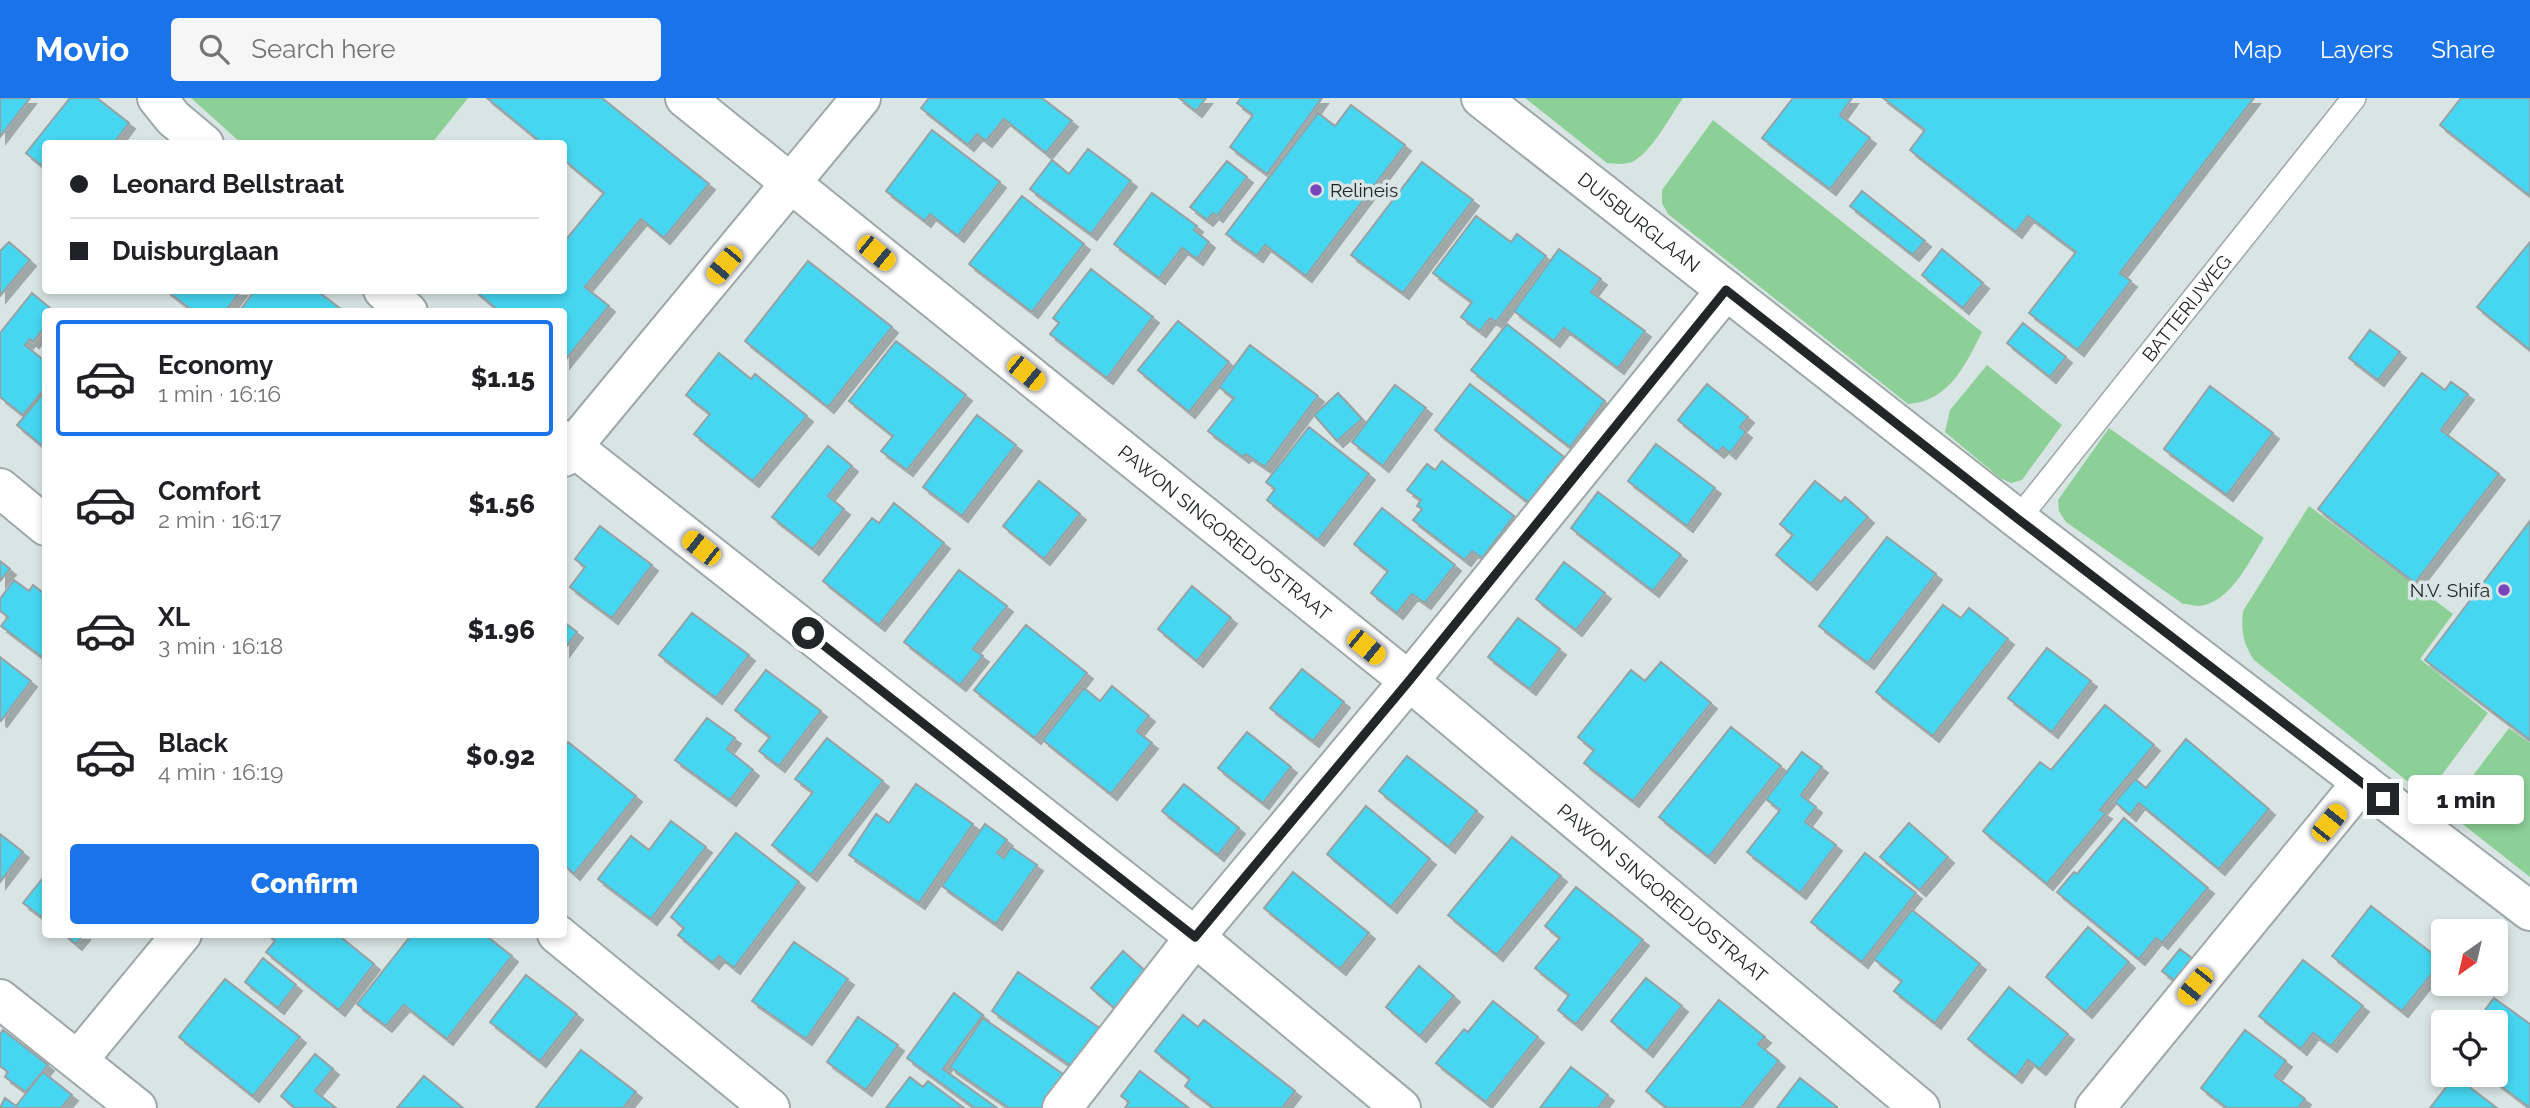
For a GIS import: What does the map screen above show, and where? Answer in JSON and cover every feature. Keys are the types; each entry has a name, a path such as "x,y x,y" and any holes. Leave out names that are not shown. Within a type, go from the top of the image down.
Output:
{"street":[{"path":"157,98 173,118 199,140"},
{"name":"PAWON SINGOREDJOSTRAAT","path":"685,98 1409,681 1920,1108"},
{"path":"567,447 861,98"},
{"name":"DUISBURGLAAN","path":"1480,98 2018,519 2530,911"},
{"path":"1062,1108 1195,937 1409,681 1726,290"},
{"path":"388,294 403,308"},
{"path":"567,449 1195,937 1401,1108"},
{"path":"0,488 42,523"},
{"path":"2095,1108 2362,782"},
{"path":"78,1060 179,938"},
{"path":"561,938 771,1108"},
{"path":"0,999 138,1108"}],"lane":[{"name":"BATTERIJWEG","path":"2018,519 2354,98"}],"green space":[{"path":"191,98 468,98 434,140 238,140"},
{"path":"1525,98 1683,98 1648,149 1634,161 1621,164 1607,163"},
{"path":"1713,120 1982,332 1962,368 1945,389 1923,401 1908,404 1668,214 1662,203 1662,190"},
{"path":"1987,365 2062,425 2022,480 2011,483 2000,478 1945,432 1950,410"},
{"path":"2109,428 2264,538 2238,579 2221,597 2200,606 2183,604 2066,522 2059,511 2058,500"},
{"path":"2309,506 2453,614 2420,659 2488,713 2426,796 2254,660 2247,648 2243,631 2243,611"},
{"path":"2509,728 2530,743 2530,877 2446,811"}],"building":[{"path":"0,98 30,98 0,137"},
{"path":"70,98 97,98 129,123 116,140 42,140 42,166 26,153"},
{"path":"487,98 602,98 709,184 664,238 641,219 585,287 609,306 567,358 567,308 495,308 479,294 567,294 567,238 604,193 567,162 567,140 538,140"},
{"path":"929,98 1042,98 1072,121 1046,153 1004,119 986,141 977,134 968,145 921,108"},
{"path":"1179,98 1206,98 1196,111"},
{"path":"1241,98 1322,98 1267,174 1230,147 1253,115 1237,103"},
{"path":"1793,98 1852,98 1840,115 1870,138 1830,189 1762,138"},
{"path":"1883,98 2254,98 2120,273 2131,281 2078,350 2029,313 2076,252 2028,216 2016,232 1910,150 1925,130"},
{"path":"2461,98 2530,98 2530,196 2440,125"},
{"name":"Relineis","path":"1351,105 1405,145 1306,276 1265,245 1257,256 1226,234 1318,113 1335,126"},
{"path":"932,130 1000,182 958,236 930,214 925,221 886,191"},
{"path":"1088,149 1131,181 1091,234 1030,189 1052,160 1069,174"},
{"path":"1227,161 1247,177 1217,216 1213,213 1207,220 1190,207"},
{"path":"1422,162 1473,200 1403,293 1351,255"},
{"path":"1862,191 1925,241 1913,255 1850,206"},
{"path":"1152,193 1197,226 1194,230 1209,242 1197,259 1182,248 1159,278 1114,244"},
{"path":"1022,196 1084,244 1032,312 969,264"},
{"path":"1476,216 1511,242 1517,234 1546,256 1496,322 1490,318 1480,331 1461,317 1472,302 1433,273"},
{"path":"9,242 30,260 0,296 0,251"},
{"path":"2530,242 2530,350 2477,307"},
{"path":"1559,249 1601,279 1591,292 1645,331 1618,368 1564,328 1554,341 1514,311"},
{"path":"1942,249 1983,283 1963,308 1922,275"},
{"path":"808,261 892,327 828,407 745,341"},
{"path":"1091,269 1153,317 1107,378 1050,334 1059,323 1053,318"},
{"path":"32,293 50,308 42,308 42,331 33,342 30,339 25,345 42,359 42,392 23,415 0,397 0,333"},
{"path":"171,294 238,294 228,308 189,308"},
{"path":"252,294 321,294 340,308 242,308"},
{"path":"1178,321 1229,362 1189,412 1138,370"},
{"path":"2023,323 2066,357 2050,377 2007,343"},
{"path":"1507,324 1605,401 1570,447 1471,370"},
{"path":"2370,330 2400,352 2378,380 2349,358"},
{"path":"896,341 966,395 907,470 881,451 893,436 849,401"},
{"path":"1250,345 1318,396 1265,467 1246,454 1243,457 1208,431 1234,398 1219,387"},
{"path":"719,353 751,379 755,374 807,416 753,481 694,434 710,414 686,395"},
{"path":"2422,373 2445,390 2451,382 2468,394 2441,430 2499,474 2415,583 2318,509"},
{"path":"1470,384 1564,457 1528,502 1435,430"},
{"path":"1707,384 1748,417 1740,427 1746,432 1730,453 1723,447 1718,452 1678,420"},
{"path":"1395,385 1426,408 1383,466 1352,442"},
{"path":"2210,386 2273,433 2227,495 2164,449"},
{"path":"1338,393 1362,419 1337,441 1314,415"},
{"path":"42,395 42,446 17,425"},
{"path":"977,415 1016,445 962,516 923,487"},
{"path":"1309,427 1369,474 1318,540 1267,500 1275,489 1266,482"},
{"path":"1656,444 1715,488 1687,526 1628,481"},
{"path":"828,446 852,466 828,496 844,509 813,549 772,517"},
{"path":"1442,461 1514,516 1482,558 1472,551 1465,560 1413,520 1422,509 1417,506 1421,500 1407,490 1427,464 1435,470"},
{"path":"1039,481 1080,514 1044,559 1003,526"},
{"path":"1815,481 1841,502 1845,497 1868,517 1811,584 1776,555 1793,535 1780,524"},
{"path":"1598,492 1681,555 1653,591 1571,528"},
{"path":"894,503 944,543 879,625 823,581 872,518 879,523"},
{"path":"1382,508 1455,565 1425,603 1412,594 1397,613 1371,593 1388,571 1354,544"},
{"name":"N.V. Shifa","path":"2530,521 2530,740 2425,660"},
{"path":"600,526 652,565 612,618 570,587 585,567 575,559"},
{"path":"1887,537 1936,574 1868,663 1819,626"},
{"path":"0,561 10,569 0,581"},
{"path":"1564,562 1605,593 1576,630 1536,599"},
{"path":"959,570 1007,606 973,649 983,656 960,685 904,642"},
{"path":"14,580 29,591 33,585 42,592 42,657 1,626 8,617 0,611 0,599"},
{"path":"1192,586 1231,618 1197,661 1158,629"},
{"path":"1943,605 1961,618 1969,608 2008,639 1933,736 1876,692"},
{"path":"692,613 749,655 716,698 659,655"},
{"path":"1518,618 1560,649 1530,689 1488,657"},
{"path":"567,624 577,632 567,646"},
{"path":"1026,625 1087,673 1035,738 974,690"},
{"path":"2047,648 2091,681 2052,732 2008,698"},
{"path":"0,657 31,681 1,721 0,720"},
{"path":"1661,662 1711,703 1633,801 1584,763 1594,750 1578,737 1631,670 1645,681"},
{"path":"1302,669 1344,702 1313,741 1270,708"},
{"path":"766,670 821,711 779,766 759,751 770,737 735,710"},
{"path":"1112,686 1149,716 1137,731 1152,743 1111,794 1043,740 1084,688 1100,701"},
{"path":"2105,705 2154,745 2100,810 2106,813 2047,884 1983,831 2040,762 2051,770"},
{"path":"707,718 735,738 727,749 753,770 730,800 675,760"},
{"path":"1731,727 1781,766 1709,857 1659,817"},
{"path":"1247,732 1291,767 1263,803 1218,768"},
{"path":"827,738 883,781 811,875 772,845 813,792 795,779"},
{"path":"2186,739 2269,809 2219,869 2139,803 2130,815 2115,802 2135,779 2146,788"},
{"path":"567,743 636,796 574,874 567,868"},
{"path":"1802,752 1822,767 1801,795 1816,807 1805,822 1836,845 1800,893 1747,852 1780,810 1766,799"},
{"path":"1407,756 1477,811 1449,847 1379,791"},
{"path":"916,784 973,824 919,903 849,855 876,814 889,823"},
{"path":"1184,784 1239,828 1218,855 1162,811"},
{"path":"1366,806 1430,859 1391,907 1327,854"},
{"path":"2124,818 2208,888 2162,943 2156,938 2139,959 2057,892 2074,872 2077,874"},
{"path":"671,821 706,847 651,919 598,879 631,836 649,850"},
{"path":"1909,823 1948,857 1920,890 1880,857"},
{"path":"985,824 1007,840 997,853 1004,858 1011,847 1037,865 996,924 942,886"},
{"path":"736,833 799,882 734,968 719,956 713,963 678,935 684,928 671,917"},
{"path":"0,834 23,852 0,882"},
{"path":"1512,837 1561,876 1497,955 1448,915"},
{"path":"1865,853 1916,893 1862,962 1811,922"},
{"path":"1293,872 1369,933 1340,969 1264,908"},
{"path":"42,879 42,917 23,903"},
{"path":"1576,887 1643,940 1576,1024 1558,1010 1569,995 1535,968 1560,938 1545,926"},
{"path":"2371,906 2431,952 2431,975 2402,1011 2332,956"},
{"path":"1912,910 1980,964 1935,1023 1894,991 1902,981 1874,959"},
{"path":"2088,927 2129,962 2086,1012 2046,977"},
{"path":"69,938 81,938 76,944"},
{"path":"272,938 342,938 374,964 339,1010 266,952 275,941"},
{"path":"409,938 489,938 512,956 447,1039 404,1005 386,1026 357,1004"},
{"path":"794,942 848,979 806,1039 752,1001"},
{"path":"2180,949 2197,962 2179,984 2162,971"},
{"path":"1123,951 1150,975 1118,1011 1091,988"},
{"path":"263,958 296,985 278,1008 245,982"},
{"path":"2303,960 2363,1006 2331,1046 2313,1033 2301,1049 2259,1016"},
{"path":"1419,966 1454,996 1420,1036 1386,1007"},
{"path":"1018,972 1104,1031 1077,1070 992,1011"},
{"path":"526,975 577,1014 540,1061 490,1022"},
{"path":"1646,978 1682,1006 1647,1051 1611,1021"},
{"path":"225,979 300,1037 253,1096 179,1037"},
{"path":"2009,987 2068,1034 2040,1069 2028,1060 2016,1077 1968,1039"},
{"path":"954,993 983,1015 943,1069 997,1108 975,1108 907,1058"},
{"path":"2494,998 2530,1024 2530,1108 2502,1087 2508,1087 2508,1010 2485,1010"},
{"path":"1719,1000 1765,1037 1758,1044 1779,1061 1741,1108 1667,1108 1646,1091"},
{"path":"1493,1001 1538,1037 1486,1102 1436,1063 1464,1029 1468,1032"},
{"path":"1183,1015 1198,1027 1204,1020 1295,1091 1282,1108 1214,1108 1185,1086 1190,1079 1155,1051"},
{"path":"858,1017 898,1045 866,1090 827,1062"},
{"path":"983,1018 1070,1079 1050,1108 1009,1108 950,1067"},
{"path":"3,1030 48,1065 26,1092 5,1077 8,1072 0,1066 0,1034"},
{"path":"2245,1030 2286,1061 2275,1076 2305,1099 2298,1108 2227,1108 2201,1088"},
{"path":"581,1050 636,1092 623,1108 536,1108"},
{"path":"315,1054 333,1069 315,1091 336,1108 295,1108 281,1096"},
{"path":"1571,1067 1608,1095 1598,1108 1540,1108"},
{"path":"1140,1071 1189,1108 1125,1108 1129,1102 1121,1096"},
{"path":"43,1072 72,1095 61,1108 0,1108 5,1098 16,1106"},
{"path":"424,1076 463,1108 397,1108"},
{"path":"910,1077 923,1087 928,1081 964,1108 886,1108"},
{"path":"1800,1078 1837,1107 1837,1108 1777,1108"},
{"path":"2446,1087 2469,1087 2497,1108 2430,1108"}],"place":[{"name":"Relineis","path":"1316,190"},
{"name":"N.V. Shifa","path":"2504,590"}],"route":[{"path":"808,633 1195,937 1409,681 1726,290 2018,519 2383,799"}]}
